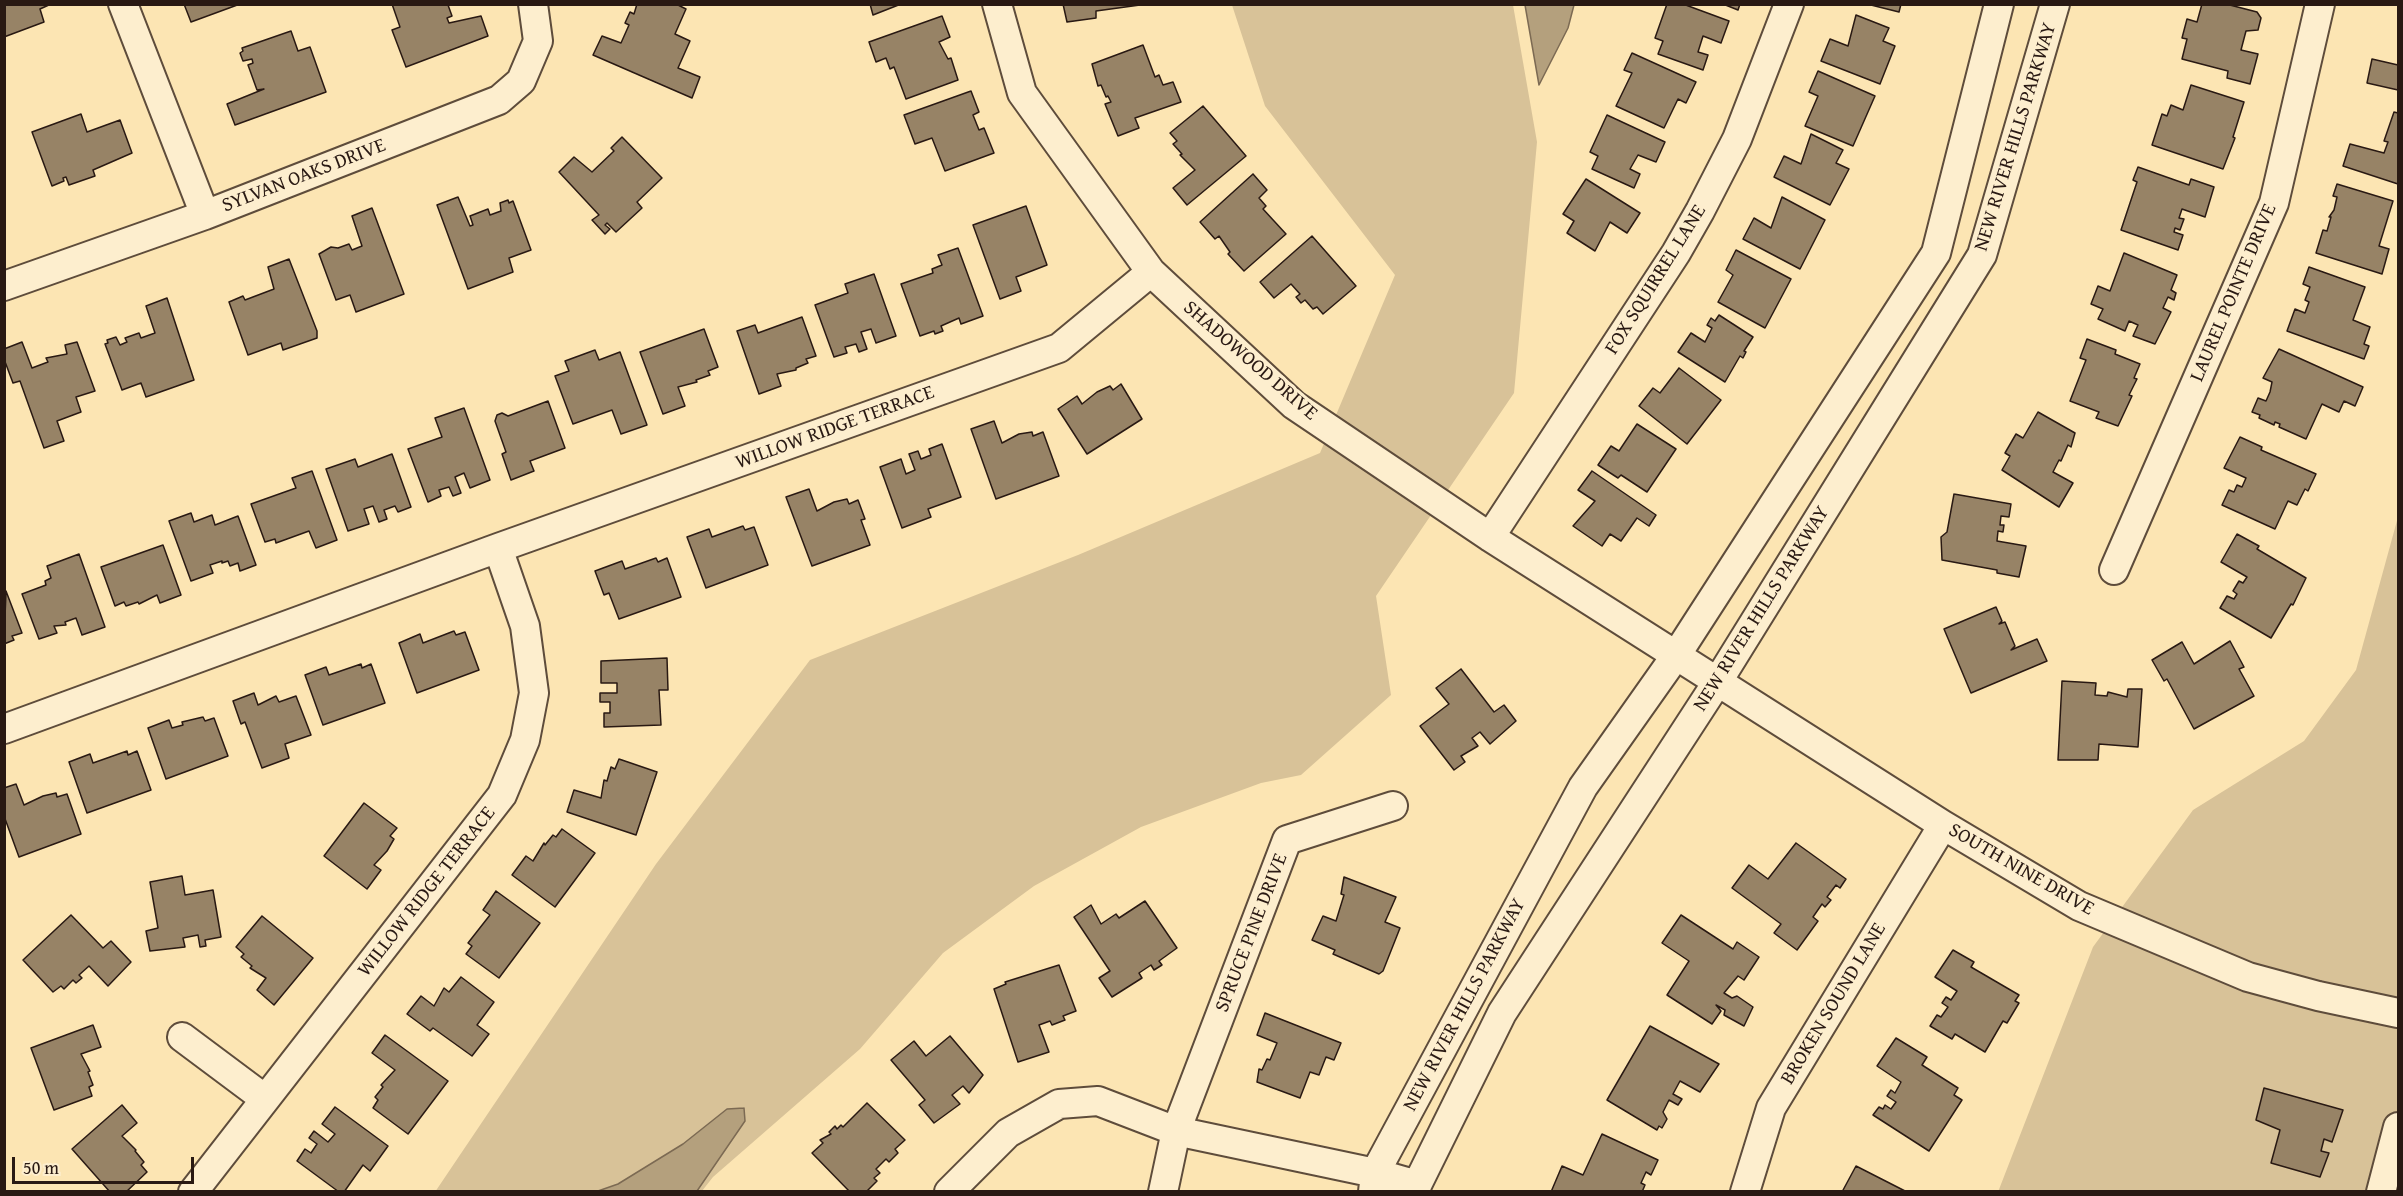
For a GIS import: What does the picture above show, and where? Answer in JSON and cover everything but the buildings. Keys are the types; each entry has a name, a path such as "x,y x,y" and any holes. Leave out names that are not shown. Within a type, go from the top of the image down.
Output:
{"street":[{"path":"123,4 205,215"},
{"name":"SYLVAN OAKS DRIVE","path":"4,286 205,215 499,100 521,81 538,41 532,4"},
{"name":"SHADOWOOD DRIVE","path":"998,4 998,13 1022,93 1151,272 1294,405 1490,537 1677,654"},
{"name":"FOX SQUIRREL LANE","path":"1490,537 1676,253 1700,211 1737,139 1789,4"},
{"name":"NEW RIVER HILLS PARKWAY","path":"1374,1182 1583,787 1677,654 1936,254 1999,4"},
{"name":"NEW RIVER HILLS PARKWAY","path":"1417,1188 1502,1013 1718,681 1982,255 2055,4"},
{"name":"LAUREL POINTE DRIVE","path":"2114,570 2274,203 2320,4"},
{"name":"WILLOW RIDGE TERRACE","path":"4,729 498,548 1059,348 1151,272"},
{"name":"WILLOW RIDGE TERRACE","path":"193,1191 502,795 525,740 534,693 525,626 498,548"},
{"name":"SOUTH NINE DRIVE","path":"1677,654 1942,825 2079,906 2248,977 2318,996 2398,1013"},
{"name":"SPRUCE PINE DRIVE","path":"1163,1191 1176,1131 1287,840 1393,806"},
{"name":"BROKEN SOUND LANE","path":"1745,1191 1771,1108 1942,825"},
{"path":"182,1037 265,1099"},
{"path":"949,1191 1008,1133 1059,1104 1098,1101 1176,1131 1374,1182 1417,1188"},
{"path":"2381,1191 2398,1127"}],"shaded area":[{"path":"1232,5 1513,5 1537,142 1514,393 1376,596 1391,695 1301,775 1261,783 1141,827 1034,886 943,953 860,1049 713,1177 702,1191 435,1192 656,864 810,660 1078,555 1320,453 1395,275 1265,106"},
{"path":"1525,5 1574,5 1568,28 1539,85"},
{"path":"2398,517 2398,1191 1998,1192 2093,947 2193,810 2304,741 2356,670"},
{"path":"744,1108 745,1121 697,1191 598,1191 618,1184 683,1144 727,1109"}]}
